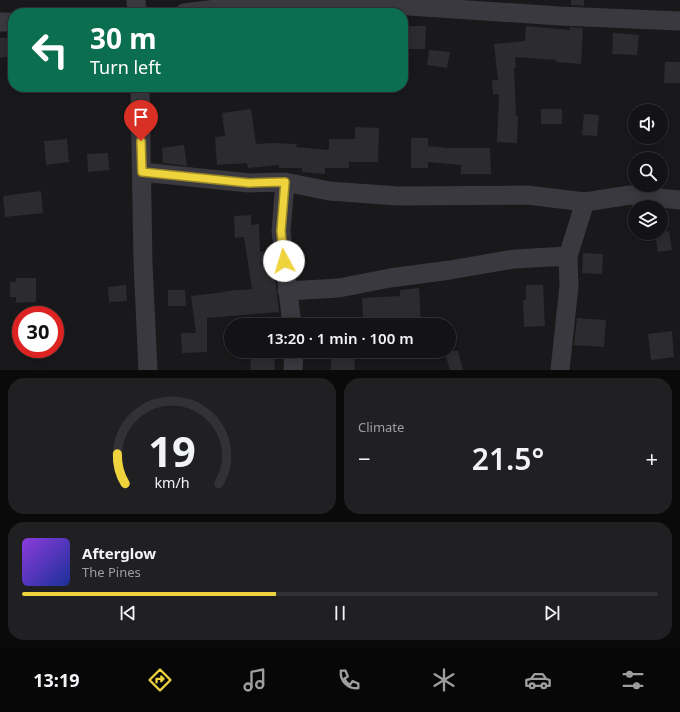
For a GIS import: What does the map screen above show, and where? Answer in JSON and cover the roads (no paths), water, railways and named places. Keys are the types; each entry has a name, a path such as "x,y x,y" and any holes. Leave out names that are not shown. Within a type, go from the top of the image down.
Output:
{"street":[{"path":"224,8 364,3 560,16 680,21"},
{"path":"140,92 143,263 148,370"},
{"path":"142,172 249,183 285,182 329,191 398,196 527,195 585,202 630,195 680,200"},
{"path":"285,182 281,231 291,318"},
{"path":"560,370 569,286 568,256 585,202"},
{"path":"287,291 339,288 390,278 514,259 568,256"},
{"path":"293,370 294,358"}]}
